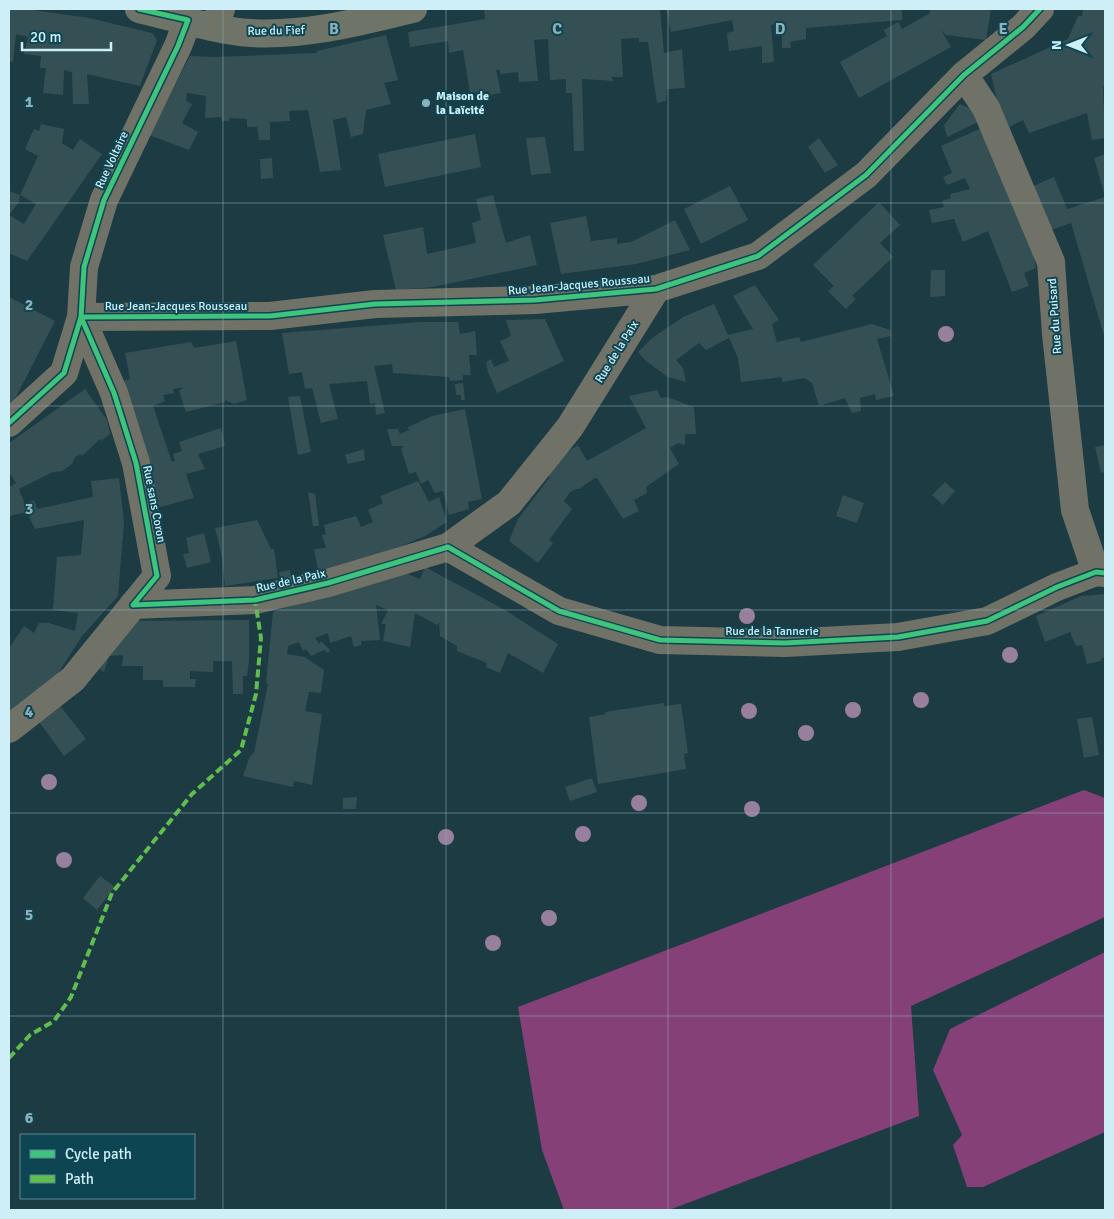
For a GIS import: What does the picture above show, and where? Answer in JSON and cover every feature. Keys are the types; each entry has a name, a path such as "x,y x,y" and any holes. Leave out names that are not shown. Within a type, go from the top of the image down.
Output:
{"street":[{"name":"Rue du Fief","path":"139,9 188,20 218,17 250,33 300,32 342,26 413,9"},
{"name":"Rue Jean-Jacques Rousseau","path":"81,317 270,316 375,304 535,300 656,289 758,256 866,175 964,75 1023,27 1040,9"},
{"name":"Rue Voltaire","path":"81,317 84,268 104,200 178,46 188,20"},
{"name":"Rue du Puisard","path":"964,75 986,108 1051,262 1056,334 1075,510 1101,573"},
{"name":"Rue de la Paix","path":"133,605 255,600 328,583 448,547 509,503 570,427 656,289"},
{"path":"9,423 64,373 81,317"},
{"name":"Rue sans Coron","path":"9,729 73,678 157,576 136,463 114,393 81,317"},
{"name":"Rue de la Tannerie","path":"448,547 559,611 660,640 785,643 898,637 987,621 1057,586 1101,573"}],"shaded area":[{"path":"1084,790 1105,798 1105,917 911,1006 919,1116 669,1210 564,1210 542,1150 518,1007"},
{"path":"1105,952 1105,1132 983,1187 967,1187 953,1145 962,1135 933,1070 950,1029"}],"building":[{"path":"9,9 26,9 89,18 152,33 157,40 140,86 87,74 89,104 73,104 72,72 64,70 63,95 43,93 46,68 40,68 41,56 24,54 28,37 16,34 13,62 9,61"},
{"path":"484,9 660,9 664,53 682,49 685,88 667,89 666,101 657,103 648,42 639,42 639,38 621,39 623,77 611,77 614,81 582,79 584,151 574,151 572,93 566,93 566,79 550,80 548,39 534,40 538,81 519,82 518,72 500,74 500,70 496,70 501,93 490,95 489,91 470,93 463,50 449,53 448,41 410,47 408,32 485,19"},
{"path":"666,9 902,9 902,20 806,28 806,39 790,42 791,48 782,48 782,24 771,25 774,62 762,63 762,46 729,51 727,33 734,31 732,20 671,32"},
{"path":"930,9 991,9 986,40 946,35 941,30 951,47 859,98 840,62 887,36 884,30 898,22 902,29 930,13"},
{"path":"1083,9 1105,9 1105,86 1103,87 1105,138 1092,140 1087,113 1029,133 1023,120 1007,128 1000,112 991,74 1068,39 1078,16 1082,16"},
{"path":"386,35 398,80 384,83 391,104 366,110 363,134 351,137 346,117 333,120 341,170 320,172 308,110 289,111 290,121 270,122 270,140 259,140 257,127 247,127 247,119 229,118 229,121 222,121 221,117 205,118 206,96 187,93 186,101 192,104 182,123 198,132 189,150 149,135 190,56 215,57 317,53 317,51"},
{"path":"960,104 975,111 978,122 947,137 944,125"},
{"path":"41,124 64,129 62,143 73,150 80,139 102,154 27,261 9,253 9,215 24,224 36,204 20,195 38,156 25,149 34,129 39,131"},
{"path":"984,127 1032,245 1035,261 1036,268 1024,273 1029,286 1012,292 988,231 963,242 954,219 932,223 929,210 944,207 942,201 951,198 950,194 970,189 965,178 947,185 943,177 952,173 941,146"},
{"path":"475,134 481,167 385,187 378,154"},
{"path":"545,137 551,173 531,175 526,138"},
{"path":"819,138 838,165 825,173 808,147"},
{"path":"1105,154 1105,192 1104,193 1094,158"},
{"path":"272,158 273,178 261,179 260,159"},
{"path":"1054,177 1067,209 1105,197 1105,339 1071,223 1051,230 1033,186"},
{"path":"730,186 748,220 701,244 684,209"},
{"path":"9,191 20,195 19,202 9,215"},
{"path":"493,195 506,243 530,235 537,265 433,287 396,290 383,235 423,227 427,254 476,243 472,223 481,220 476,199"},
{"path":"879,202 900,225 880,243 893,257 852,296 856,299 846,309 828,291 834,286 813,265"},
{"path":"586,216 591,241 617,238 617,244 631,242 675,220 690,250 636,264 561,274 550,223"},
{"path":"931,270 945,270 945,296 930,297"},
{"path":"755,285 779,320 772,324 777,342 799,337 801,342 872,324 890,330 891,336 877,339 894,396 876,400 875,394 860,398 861,411 852,413 845,398 819,406 812,383 805,378 782,382 782,377 741,382 738,358 729,338 706,350 699,343 676,360 683,368 686,382 668,377 646,361 638,352 651,339 683,317 714,304 728,335 753,329 733,296"},
{"path":"9,297 55,321 16,397 9,404"},
{"path":"545,319 564,361 497,393 486,362 491,359 494,367 509,361 500,341 511,336 506,320"},
{"path":"421,322 458,322 460,334 475,331 477,355 469,355 471,375 463,375 463,380 450,381 449,377 393,373 392,364 374,366 385,413 376,415 375,403 370,404 367,381 329,384 338,419 321,423 312,388 305,389 302,372 289,374 282,333"},
{"path":"236,341 247,400 234,404 225,400 225,402 186,412 179,391 183,387 173,389 174,393 163,395 165,401 153,406 172,462 175,461 173,454 182,451 179,442 221,428 225,446 198,454 205,469 186,474 194,498 156,508 116,383 130,379 125,353 191,342 194,348"},
{"path":"463,383 465,400 461,400 461,395 456,395 455,384"},
{"path":"85,389 107,420 110,434 101,441 100,439 82,456 80,454 75,457 72,464 62,471 53,472 19,489 25,504 34,500 37,509 93,497 91,481 119,478 124,522 118,596 82,636 55,678 9,719 9,648 24,626 34,633 39,623 49,623 75,631 78,613 53,610 57,557 81,555 84,520 35,529 27,512 9,516 9,487 16,483 9,472 9,443"},
{"path":"657,390 661,398 667,397 694,407 696,434 685,434 685,445 678,443 670,448 679,464 646,487 647,493 634,500 639,511 623,519 597,478 595,478 579,489 570,492 564,501 572,509 549,540 553,543 538,563 509,541 518,519 550,477 545,474 558,458 578,445 587,461 646,428 629,396"},
{"path":"300,396 311,452 298,455 288,397"},
{"path":"465,409 482,499 468,502 469,509 449,515 443,491 435,493 428,480 421,484 416,472 409,474 401,449 404,446 392,446 387,429 398,429 400,434 409,430 408,427 432,416"},
{"path":"1105,445 1105,472 1101,473 1095,447"},
{"path":"364,449 365,460 348,464 345,455"},
{"path":"418,481 429,502 439,497 447,522 425,536 373,558 319,574 314,549 326,548 322,535 326,534 324,525 356,516 361,527 373,522 368,510 383,503 380,496"},
{"path":"945,482 955,491 943,505 932,495"},
{"path":"308,492 315,494 319,526 313,526"},
{"path":"843,495 864,503 857,523 836,516"},
{"path":"257,520 271,549 274,549 278,578 225,586 222,557 215,528"},
{"path":"204,533 211,562 187,568 183,554 189,553 186,538"},
{"path":"425,567 505,610 558,644 543,673 508,653 500,673 486,667 487,663 457,651 457,646 440,636 439,622 437,625 415,613 410,647 383,641 386,624 381,624 388,610 376,605 380,640 361,641 361,645 354,647 351,636 330,643 328,633 315,638 319,644 321,641 330,650 328,653 324,650 311,656 306,649 303,651 299,642 288,646 287,654 305,657 324,670 321,693 309,692 305,711 322,714 312,785 294,781 293,787 243,776 250,756 254,753 268,684 266,683 273,612 397,570 420,579"},
{"path":"290,570 291,578 280,578 279,572"},
{"path":"1105,594 1105,657 1101,661 1087,664 1082,645 1076,646 1070,632 1045,642 1036,616 1081,596"},
{"path":"249,620 249,661 247,676 243,676 243,694 233,694 232,661 213,661 213,672 190,671 190,679 196,679 195,687 163,687 163,680 143,680 143,666 122,666 123,655 109,656 104,672 92,664 122,621"},
{"path":"58,703 86,739 64,756 37,719"},
{"path":"664,703 664,706 681,704 688,753 684,754 686,769 598,784 589,717 606,714 605,712"},
{"path":"1092,717 1099,755 1084,758 1077,719"},
{"path":"592,778 597,792 570,801 565,787"},
{"path":"357,797 356,809 343,809 343,798"},
{"path":"100,876 115,887 97,910 83,898"}],"marked path":[{"path":"9,1058 30,1035 54,1021 71,997 112,893 192,794 241,750 256,694 261,638 255,600"}],"cycle path":[{"path":"9,423 64,373 81,317 84,267 104,200 178,46 188,20 139,9"},
{"path":"81,317 270,316 375,304 535,300 656,289 758,256 866,175 964,75 1023,27 1040,9"},
{"path":"81,317 114,393 136,463 157,576 133,605"},
{"path":"133,605 255,600 328,583 448,547 559,611 660,640 785,643 898,637 987,621 1057,587 1096,572 1105,573"}],"place":[{"name":"Maison de la Laïcité","path":"426,103"}]}
